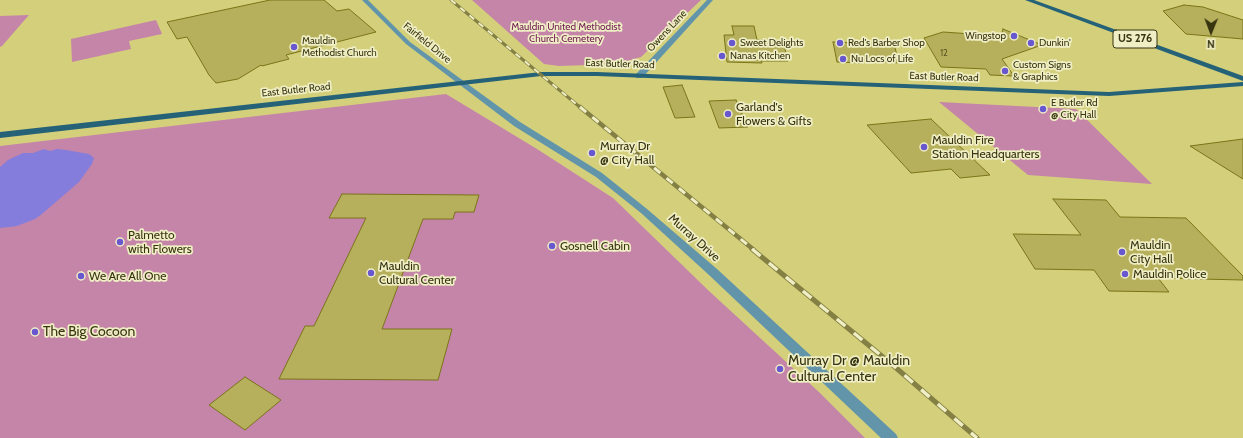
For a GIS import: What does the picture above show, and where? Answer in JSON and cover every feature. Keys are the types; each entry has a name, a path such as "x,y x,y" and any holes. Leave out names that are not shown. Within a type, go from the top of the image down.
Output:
{"main road":[{"name":"US 276","path":"1028,0 1243,79"},
{"name":"East Butler Road","path":"0,136 460,82 541,74 591,74 1108,94 1243,84"}],"street":[{"name":"Fairfield Drive","path":"365,0 408,43 460,82"},
{"name":"Owens Lane","path":"639,76 710,0"},
{"name":"Murray Drive","path":"460,82 517,124 599,175 644,211 713,272 891,438"}],"green space":[{"name":"Mauldin United Methodist Church Cemetery","path":"472,0 701,0 641,57 617,64 559,66 544,64"},
{"path":"29,15 2,46 0,47 0,16"},
{"path":"156,20 162,34 129,41 131,49 72,62 71,39"},
{"path":"446,94 537,149 613,198 709,291 820,393 865,438 0,438 0,146"},
{"path":"939,102 1076,109 1152,184 1028,175"}],"shaded area":[{"path":"44,149 50,151 57,149 66,150 89,154 94,158 92,164 79,182 42,214 35,219 17,226 0,228 0,167 8,160 23,153 33,153"}],"building":[{"path":"270,0 324,0 337,11 349,9 376,32 286,55 289,59 261,65 238,79 216,83 209,75 187,37 177,39 167,22"},
{"path":"1184,5 1203,7 1243,20 1243,39 1186,34 1163,11"},
{"path":"732,26 754,26 757,40 783,41 788,61 761,61 762,63 727,62 724,35 734,35"},
{"path":"1003,29 1042,45 1002,59 1014,76 990,75 986,69 941,67 924,38 943,32 1001,36"},
{"path":"833,42 894,44 899,63 861,60 862,63 837,62"},
{"path":"682,85 695,117 675,118 663,87"},
{"name":"Garland's Flowers & Gifts","path":"736,100 748,127 719,128 709,101"},
{"name":"Mauldin Fire Station Headquarters","path":"931,119 990,175 960,178 951,169 911,173 867,125"},
{"path":"1243,139 1243,179 1190,146"},
{"name":"Mauldin Cultural Center","path":"342,194 479,195 474,212 455,212 453,219 423,219 382,329 452,329 438,380 279,379 305,326 314,326 366,218 329,218"},
{"name":"Mauldin City Hall","path":"1053,199 1106,200 1120,217 1186,218 1243,276 1243,280 1158,278 1169,292 1109,291 1094,270 1035,269 1013,234 1081,235"},
{"path":"245,377 281,400 245,430 209,405"}],"railway":[{"path":"451,0 581,108"},
{"path":"580,107 754,250"},
{"path":"752,249 895,367 977,438"}],"place":[{"name":"Wingstop","path":"1014,36"},
{"name":"Sweet Delights","path":"732,43"},
{"name":"Red's Barber Shop","path":"840,43"},
{"name":"Dunkin'","path":"1031,43"},
{"name":"Mauldin Methodist Church","path":"294,47"},
{"name":"Nanas Kitchen","path":"722,56"},
{"name":"Nu Locs of Life","path":"843,59"},
{"name":"Custom Signs & Graphics","path":"1005,71"},
{"name":"E Butler Rd @ City Hall","path":"1043,109"},
{"name":"Garland's Flowers & Gifts","path":"728,114"},
{"name":"Mauldin Fire Station Headquarters","path":"924,147"},
{"name":"Murray Dr @ City Hall","path":"592,153"},
{"name":"Palmetto with Flowers","path":"120,242"},
{"name":"Gosnell Cabin","path":"552,246"},
{"name":"Mauldin City Hall","path":"1122,252"},
{"name":"Mauldin Cultural Center","path":"371,273"},
{"name":"Mauldin Police","path":"1125,274"},
{"name":"We Are All One","path":"81,276"},
{"name":"The Big Cocoon","path":"35,332"},
{"name":"Murray Dr @ Mauldin Cultural Center","path":"780,369"}]}
